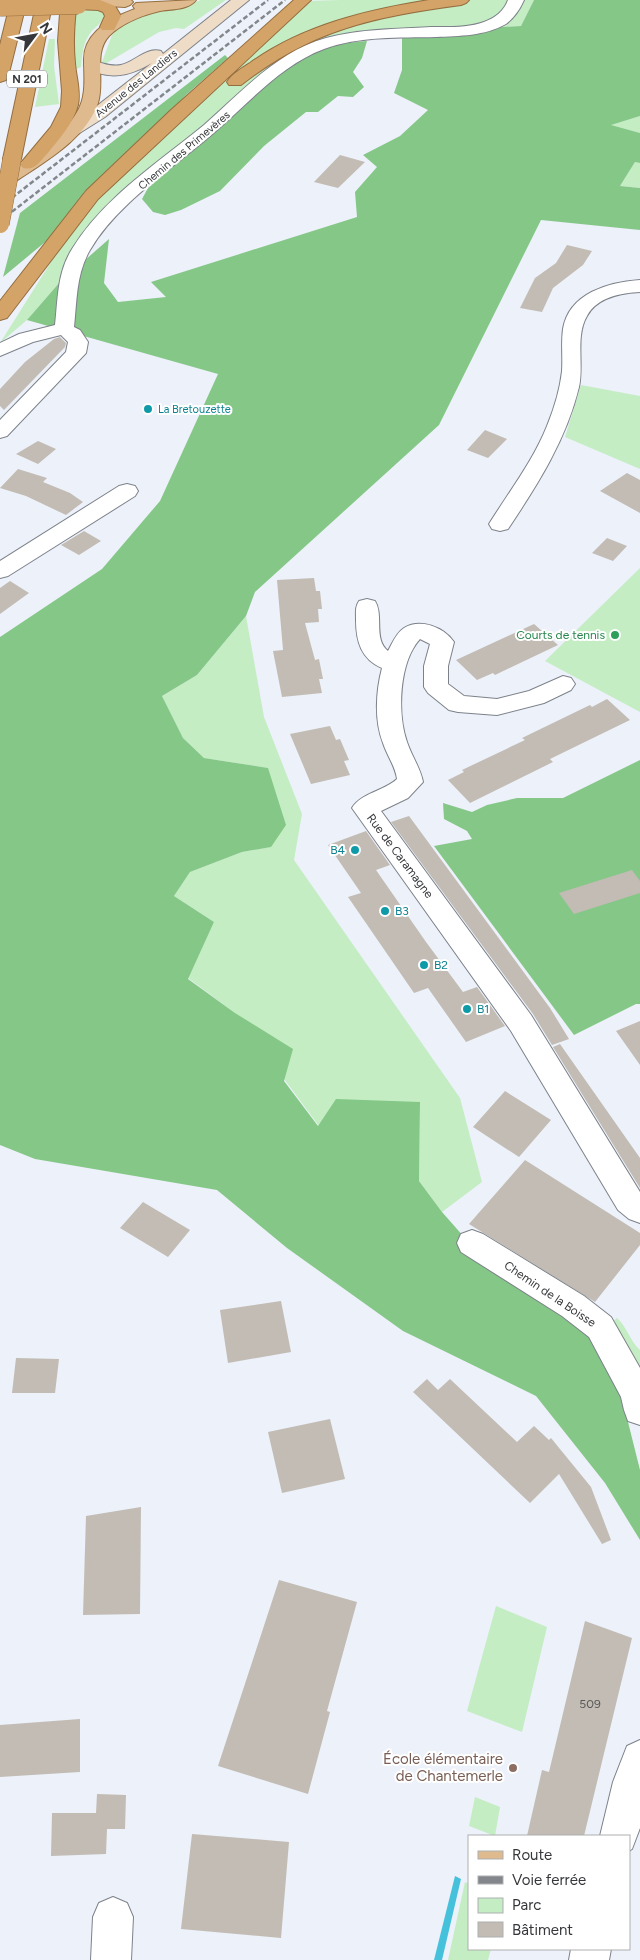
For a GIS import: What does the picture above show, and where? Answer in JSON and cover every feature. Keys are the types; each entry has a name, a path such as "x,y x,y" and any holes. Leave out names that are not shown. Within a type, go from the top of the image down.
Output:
{"highway":[{"name":"N 201","path":"0,77 19,0"},
{"name":"N 201","path":"0,224 20,161 29,70 45,0"},
{"path":"0,314 92,195 119,168 303,0"},
{"path":"119,168 174,129 251,69 293,43 352,21 461,0"},
{"path":"20,161 52,135 69,110 71,94 67,68 66,33 79,2"},
{"path":"0,7 79,2 100,5 110,9 113,16 108,27"}],"main road":[{"path":"79,2 124,1 140,6 158,7 171,6 188,0"},
{"path":"92,65 110,72 120,72 130,68 189,32 232,0"},
{"name":"Avenue des Landiers","path":"0,184 20,161 99,114 241,0"},
{"path":"72,130 84,114 91,99 93,50 102,33 108,27 136,14 158,7"}],"street":[{"name":"Chemin des Primevères","path":"64,329 67,282 71,268 92,233 132,193 288,61 318,46 338,40 375,35 472,30 498,22 508,5"},
{"path":"500,524 544,454 562,412 572,372 573,326 577,316 583,308 606,291 640,286"},
{"path":"0,350 26,338 64,329 73,334 78,342 76,353 0,432"},
{"path":"0,570 127,490"},
{"path":"367,606 373,651 379,657 396,666"},
{"name":"Rue de Caramagne","path":"563,684 536,698 497,707 458,704 436,687 436,666 442,642 432,632 420,630 409,634 403,642 389,687 393,738 408,769 410,782 399,792 365,808 521,1023 629,1202 640,1210"},
{"name":"Chemin de la Boisse","path":"472,1243 573,1306 600,1327 637,1394 640,1410"},
{"path":"619,1835 632,1782 640,1759"},
{"path":"111,1960 113,1917"}],"green space":[{"path":"201,0 226,0 184,29 176,28 159,32 105,64 102,62 112,35 122,25 150,13 171,10"},
{"path":"534,0 521,26 380,33 347,37 89,228 60,282 27,320 0,343 75,224 116,179 307,1"},
{"path":"534,0 640,0 640,116 611,125 640,133 640,163 635,162 620,186 640,188 640,230 541,220 439,425 255,592 246,616 197,675 162,696 183,738 204,758 268,768 286,825 271,847 242,852 190,872 174,896 214,922 188,979 235,1013 293,1049 284,1081 318,1126 336,1099 420,1102 419,1181 442,1212 494,1271 578,1321 616,1374 640,1470 640,1540 605,1483 536,1396 403,1331 287,1248 217,1190 35,1159 0,1145 0,637 102,569 160,501 218,374 27,320 60,282 109,239 104,283 118,302 166,297 151,282 357,217 355,192 377,167 363,155 400,136 428,110 394,93 402,70 402,32 521,26"},
{"path":"76,7 87,7 104,14 101,22 86,40 82,53 81,67 74,70 73,37"},
{"path":"49,39 55,39 54,66 59,104 35,107"},
{"path":"367,41 362,58 353,72 364,87 353,97 338,96 318,112 306,112 264,146 220,191 181,210 165,215 153,212 142,199 148,188 286,68 307,56 334,46"},
{"path":"225,55 228,58 187,94 50,238 3,277 20,213"},
{"path":"640,116 640,133 610,125"},
{"path":"635,162 640,163 640,188 620,186"},
{"path":"581,385 640,396 640,469 565,437"},
{"path":"640,568 640,712 545,661"},
{"path":"246,616 264,717 302,814 294,860 460,1098 482,1182 442,1212 419,1181 420,1102 319,1126 235,1013 188,978 214,922 174,896 190,872 242,852 270,847 268,768 204,758 183,738 162,696 197,675"},
{"path":"640,760 640,1004 636,1004 574,1035 434,846 472,839 467,831 444,819 443,803 472,812 487,805 517,798 563,798"},
{"path":"617,1318 640,1350 640,1389 611,1323"},
{"path":"496,1606 547,1627 522,1732 467,1711"},
{"path":"475,1797 500,1807 495,1835 469,1826"},
{"path":"465,1882 468,1884 468,1950 491,1950 488,1960 448,1960"}],"water":[{"path":"455,1876 461,1879 442,1960 434,1960"}],"building":[{"path":"340,155 365,162 338,188 314,182"},
{"path":"567,245 592,251 583,265 553,288 542,312 520,308 535,278 556,263"},
{"path":"60,337 66,343 65,347 4,410 0,406 0,389 25,362 54,339"},
{"path":"485,430 507,439 488,458 467,450"},
{"path":"38,441 56,449 38,464 16,454"},
{"path":"18,469 47,478 43,482 70,493 83,502 66,515 26,496 0,488"},
{"path":"627,473 640,480 640,513 600,491"},
{"path":"84,531 101,541 79,555 61,545"},
{"path":"607,538 627,546 613,561 592,553"},
{"path":"314,578 316,591 320,591 322,609 318,609 319,622 305,623 315,660 319,659 323,679 319,679 322,693 282,697 273,651 283,650 277,580"},
{"path":"10,581 29,593 0,614 0,588"},
{"path":"534,624 558,645 495,675 493,673 477,680 456,660"},
{"path":"607,699 630,720 550,759 553,762 470,803 448,780 464,772 462,770 525,740 522,738 590,705 592,707"},
{"path":"330,726 336,740 340,739 349,760 344,761 350,775 311,784 290,734"},
{"path":"409,816 550,1008 569,1039 552,1045 533,1014 391,822"},
{"path":"366,831 390,865 376,870 426,942 463,992 477,987 505,1026 466,1042 428,988 414,993 348,897 361,893 328,845"},
{"path":"632,870 640,881 640,893 574,914 559,893"},
{"path":"640,1021 640,1065 616,1031"},
{"path":"560,1044 640,1158 640,1188 553,1047"},
{"path":"505,1091 551,1120 519,1157 473,1127"},
{"path":"525,1160 640,1233 640,1245 595,1302 469,1224"},
{"path":"143,1202 190,1230 168,1257 120,1228"},
{"path":"281,1301 291,1352 228,1363 220,1310"},
{"path":"16,1358 59,1359 55,1393 12,1393"},
{"path":"427,1379 438,1390 450,1379 517,1442 534,1426 549,1440 551,1438 591,1487 611,1540 602,1544 559,1474 530,1503 413,1392"},
{"path":"330,1419 345,1479 282,1493 268,1432"},
{"path":"141,1507 140,1614 83,1615 86,1516"},
{"path":"279,1580 357,1602 327,1711 330,1712 308,1794 218,1766"},
{"name":"École élémentaire de Chantemerle","path":"585,1621 632,1638 584,1835 527,1835 542,1770 549,1772"},
{"path":"80,1719 80,1772 0,1777 0,1725"},
{"path":"97,1794 126,1795 125,1829 107,1829 106,1854 51,1856 52,1813 96,1813"},
{"path":"192,1834 289,1842 281,1938 181,1929"}],"railway":[{"path":"0,207 268,0"},
{"path":"0,221 285,0"}],"place":[{"name":"La Bretouzette","path":"148,409"},
{"name":"Courts de tennis","path":"615,635"},
{"name":"B4","path":"355,850"},
{"name":"B3","path":"385,911"},
{"name":"B2","path":"424,965"},
{"name":"B1","path":"467,1009"},
{"name":"École élémentaire de Chantemerle","path":"513,1768"}]}
